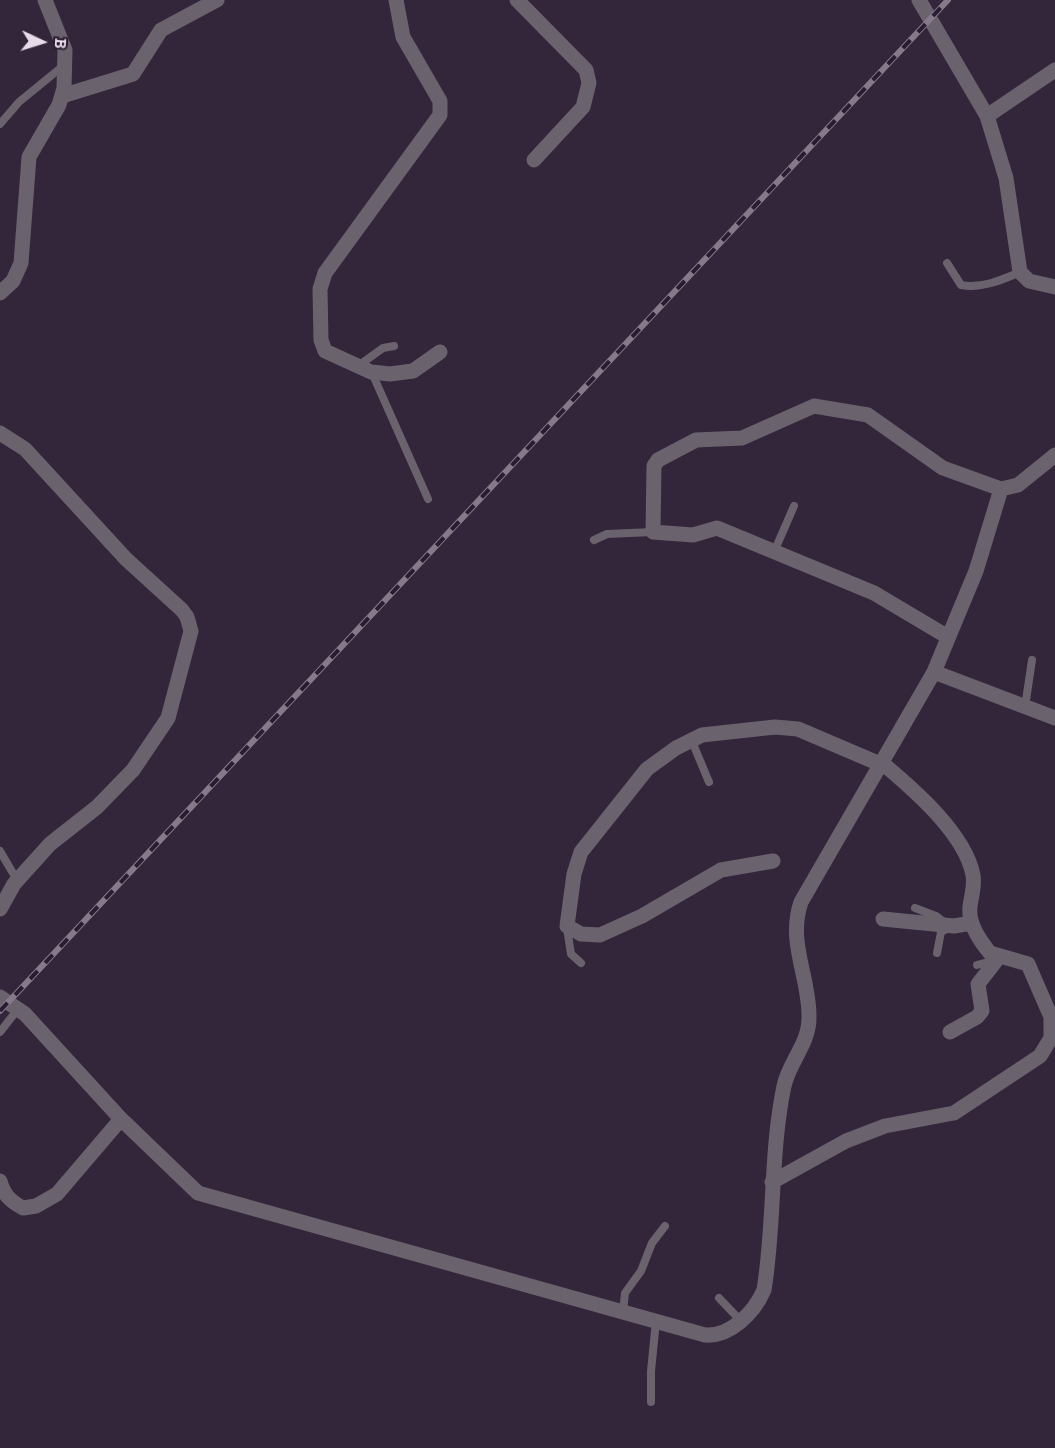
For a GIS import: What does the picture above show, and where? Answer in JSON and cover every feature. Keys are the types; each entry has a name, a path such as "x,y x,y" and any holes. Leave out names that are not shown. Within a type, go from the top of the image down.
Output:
{"street":[{"path":"0,292 13,281 21,262 29,157 62,96 66,62 63,43 45,0"},
{"path":"62,96 133,74 161,30 217,0"},
{"path":"396,0 404,37 442,108 438,121 321,281 322,347 329,353 364,369 390,374 413,371 440,352"},
{"path":"518,0 585,70 589,83 583,107 534,160"},
{"path":"919,0 987,116 1006,178 1020,273 1029,281 1055,286"},
{"path":"987,116 1055,70"},
{"path":"948,637 874,593 714,528 693,536 653,532 654,466 658,460 696,440 742,438 814,406 868,415 943,468 1001,489 1018,485 1055,455"},
{"path":"0,433 25,449 126,559 182,610 188,617 191,631 172,710 137,765 101,803 50,843 17,880 0,909"},
{"path":"0,996 18,1009 121,1119 192,1189 205,1196 705,1335 728,1332 755,1305 764,1290 772,1182 783,1087 805,1041 809,1019 795,941 796,915 801,902 934,672 976,571 1001,489"},
{"path":"934,672 1055,718"},
{"path":"772,1182 846,1141 885,1126 954,1113 1040,1056 1051,1038 1053,1016 1028,964 1018,959 997,958 987,950 972,923 970,910 974,877 964,853 927,802 880,763 798,729 786,727 718,732 691,739 647,769 581,852 574,874 567,926 581,934 600,935 639,918 721,870 773,861"},
{"path":"884,919 951,926 972,923"},
{"path":"950,1032 977,1017 982,1011 978,984 997,958"},
{"path":"0,1181 6,1202 23,1208 36,1206 57,1194 121,1119"}],"lane":[{"path":"0,124 19,102 52,77 66,62"},
{"path":"947,264 961,285 968,287 985,285 1020,273"},
{"path":"394,346 382,348 364,369 428,499"},
{"path":"774,552 794,506"},
{"path":"594,540 607,534 653,532"},
{"path":"1025,707 1032,660"},
{"path":"691,739 709,782"},
{"path":"0,850 17,880"},
{"path":"915,908 940,917 951,926 941,932 937,953"},
{"path":"567,926 571,954 581,963"},
{"path":"977,965 997,958"},
{"path":"0,1032 18,1009"},
{"path":"622,1312 625,1293 641,1271 652,1243 665,1226"},
{"path":"719,1298 740,1320"},
{"path":"651,1402 651,1371 656,1321"}],"railway":[{"path":"0,1011 948,0"}]}
